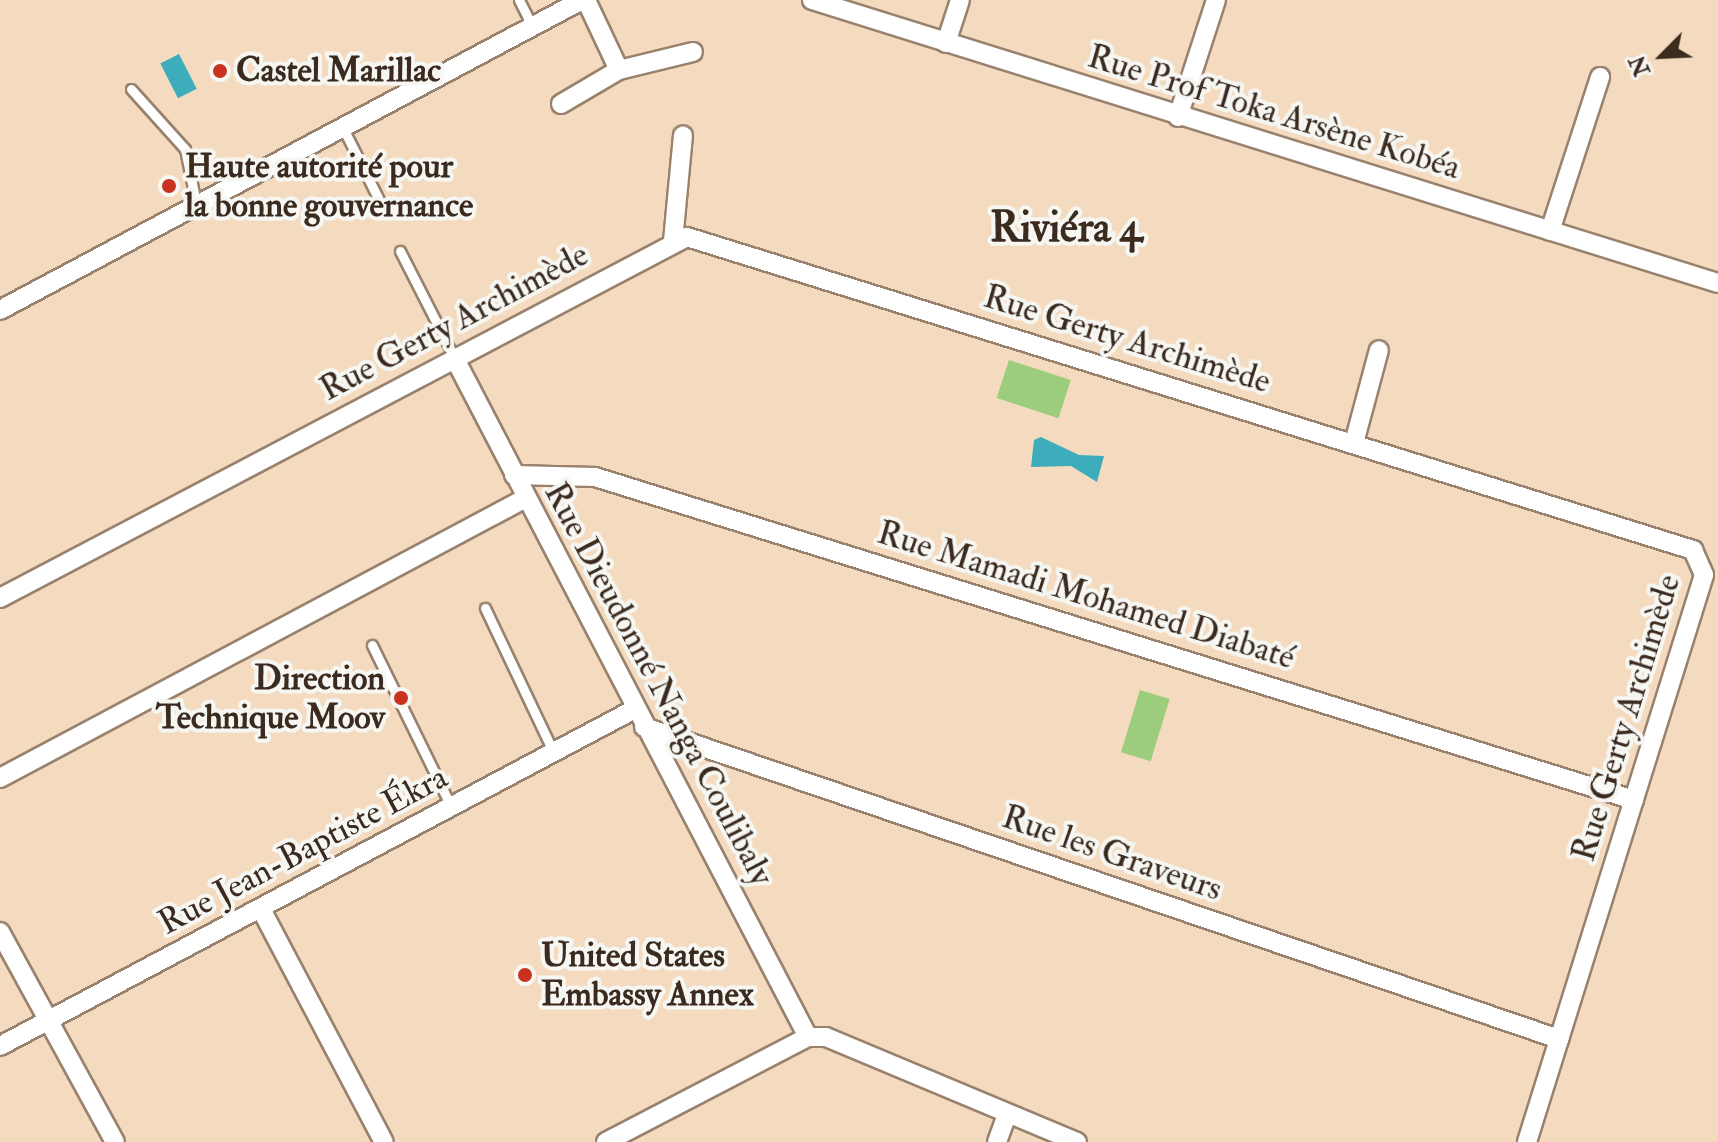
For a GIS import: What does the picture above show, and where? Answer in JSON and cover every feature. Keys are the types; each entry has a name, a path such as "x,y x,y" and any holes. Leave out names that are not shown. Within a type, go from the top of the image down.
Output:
{"street":[{"path":"0,310 341,126 584,0 619,70"},
{"name":"Rue Prof Toka Arsène Kobéa","path":"812,0 1178,117 1718,283"},
{"path":"946,43 960,0"},
{"path":"1178,117 1216,0"},
{"path":"561,104 619,70 693,52"},
{"path":"1550,231 1600,77"},
{"path":"673,241 683,135"},
{"name":"Rue Gerty Archimède","path":"0,598 673,241 704,241 1354,443 1699,555 1704,575 1527,1142"},
{"path":"1354,443 1379,350"},
{"name":"Rue Dieudonné Nanga Coulibaly","path":"455,359 808,1037"},
{"name":"Rue Mamadi Mohamed Diabaté","path":"514,475 595,477 1634,800"},
{"path":"0,778 526,498"},
{"name":"Rue Jean-Baptiste Ékra","path":"0,1046 635,709"},
{"name":"Rue les Graveurs","path":"644,727 1559,1039"},
{"path":"261,909 384,1142"},
{"path":"0,932 43,1022 115,1142"},
{"path":"606,1142 808,1037 849,1043 1077,1142"},
{"path":"997,1142 1007,1114"}],"lane":[{"path":"519,0 532,26"},
{"path":"131,89 185,149 196,203"},
{"path":"341,126 380,202"},
{"path":"400,251 455,359"},
{"path":"485,608 554,753"},
{"path":"372,645 452,808"}],"green space":[{"path":"1009,360 1071,380 1058,418 997,398"},
{"path":"1140,690 1170,699 1151,761 1121,752"}],"water":[{"path":"179,54 197,89 178,98 160,64"},
{"path":"1041,437 1079,455 1104,456 1097,482 1071,466 1031,467 1034,440"}],"place":[{"name":"Castel Marillac","path":"220,71"},
{"name":"Haute autorité pour la bonne gouvernance","path":"169,186"},
{"name":"Direction Technique Moov","path":"401,698"},
{"name":"United States Embassy Annex","path":"525,975"}],"district":[{"name":"Riviéra 4","path":"1066,228"}]}
